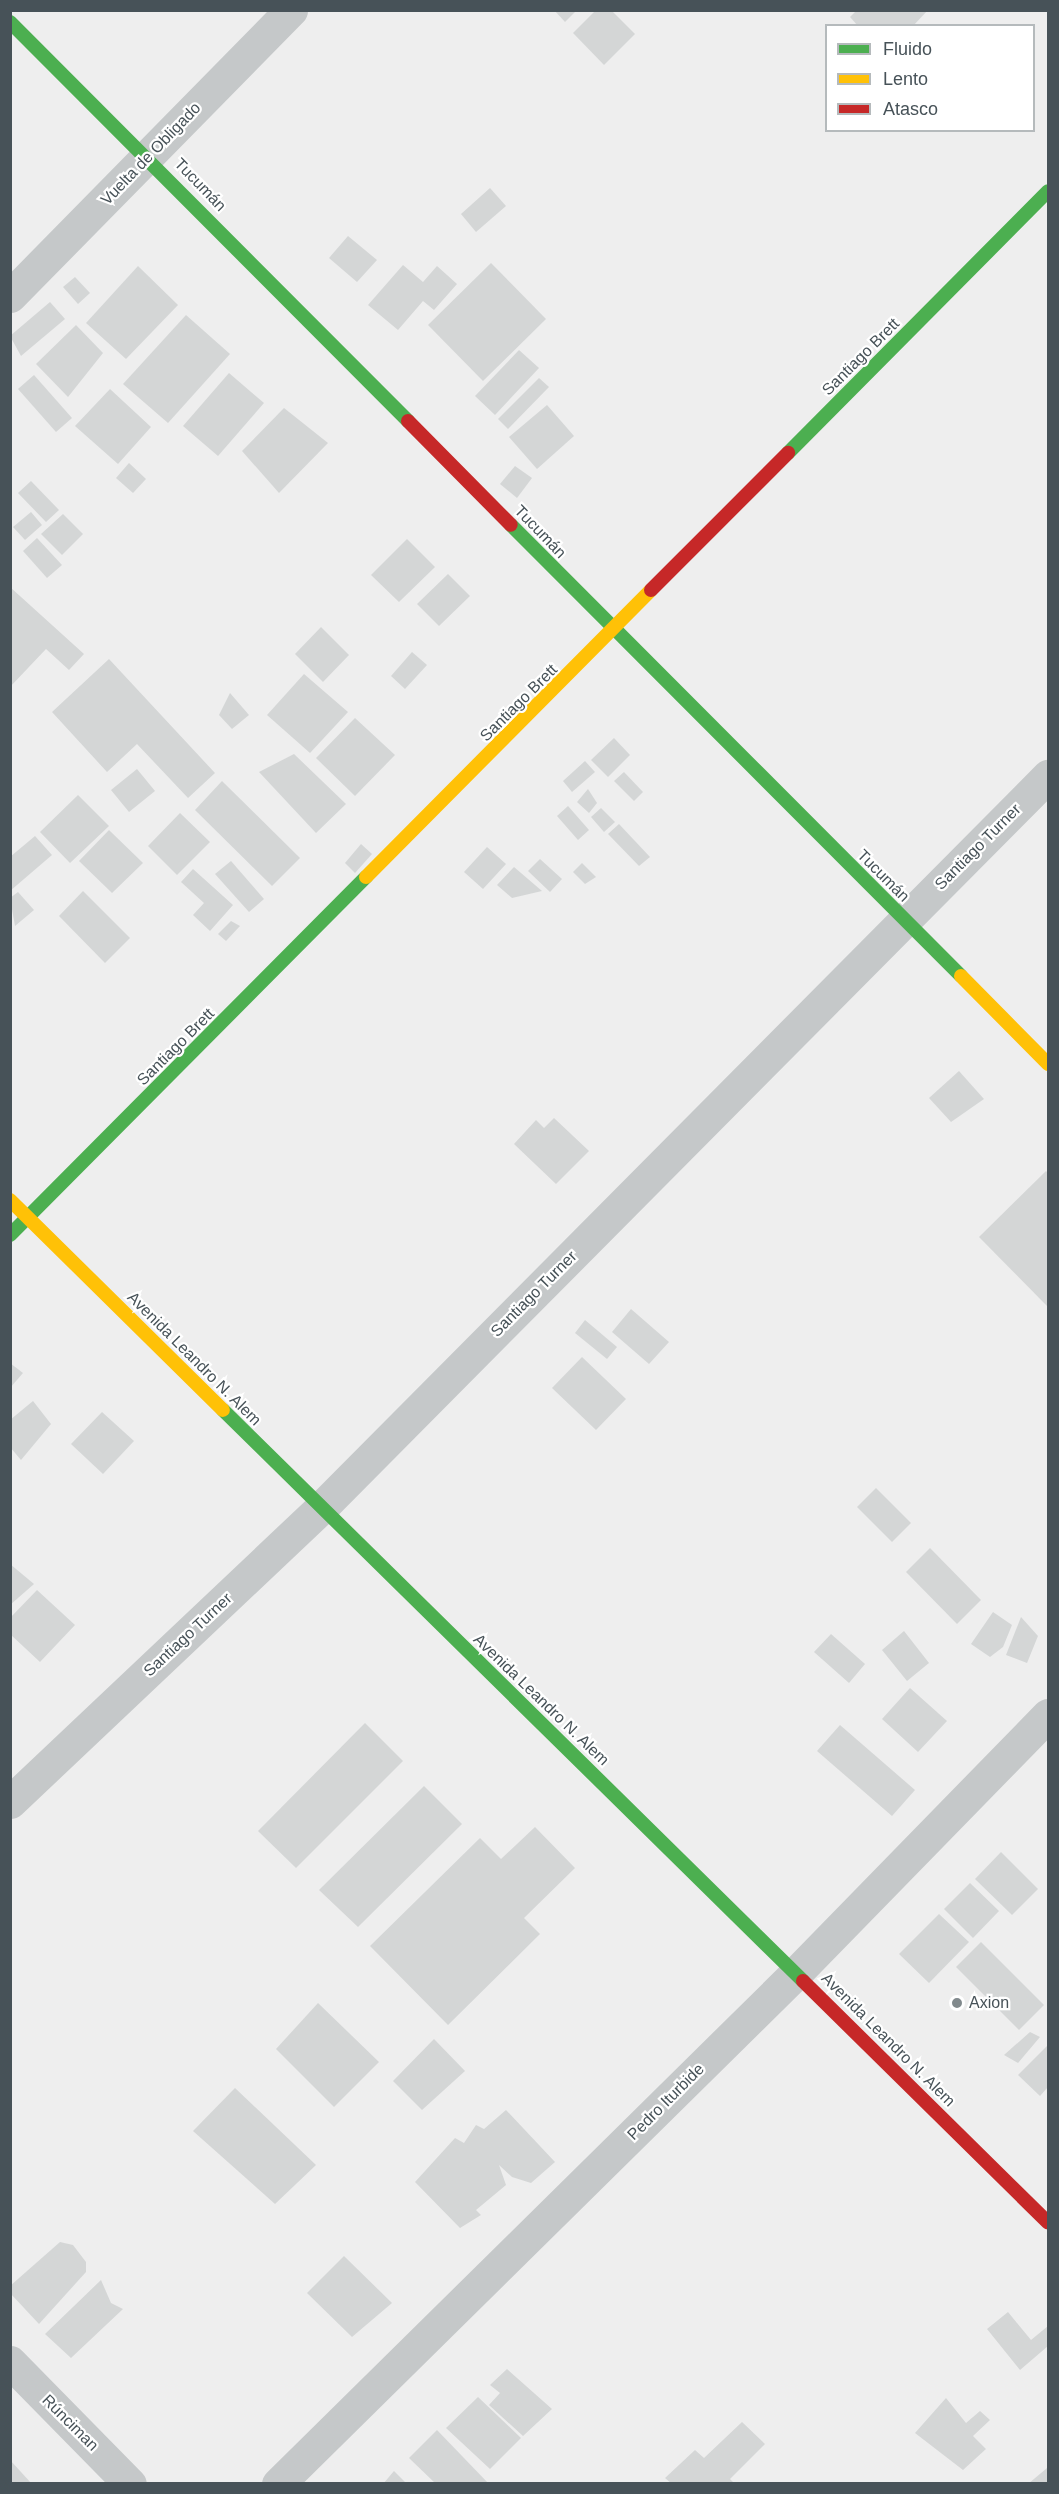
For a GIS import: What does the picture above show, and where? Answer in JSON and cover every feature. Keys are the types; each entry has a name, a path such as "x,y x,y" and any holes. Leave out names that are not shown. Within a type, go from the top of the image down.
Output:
{"street":[{"name":"Vuelta de Obligado","path":"10,296 291,10"},
{"name":"Tucumán","path":"10,22 149,156 614,631 1048,1064"},
{"name":"Santiago Brett","path":"10,1235 614,631 1048,191"},
{"name":"Santiago Turner","path":"10,1802 321,1508 1048,776"},
{"name":"Avenida Leandro N. Alem","path":"10,1200 321,1508 797,1972 1048,2223"},
{"name":"Pedro Iturbide","path":"278,2484 797,1972 1048,1715"},
{"name":"Rúnciman","path":"10,2362 130,2484"}],"building":[{"path":"554,10 577,10 565,22"},
{"path":"596,10 611,10 635,34 604,65 573,33"},
{"path":"857,10 928,10 915,24 856,24 850,17"},
{"path":"490,188 506,206 476,232 461,214"},
{"path":"348,236 377,260 357,282 329,258"},
{"path":"491,263 546,319 483,381 428,325"},
{"path":"403,265 423,282 437,266 457,284 434,310 423,301 398,330 368,305"},
{"path":"138,266 178,305 126,359 86,323"},
{"path":"75,277 90,293 78,304 63,287"},
{"path":"50,302 65,319 21,356 10,336"},
{"path":"186,315 230,354 168,423 123,384"},
{"path":"76,325 103,353 68,397 36,364"},
{"path":"519,350 539,368 495,415 475,396"},
{"path":"229,373 264,403 218,456 183,426"},
{"path":"34,375 72,418 56,432 18,389"},
{"path":"539,378 549,387 508,429 498,419"},
{"path":"110,389 151,427 118,464 75,426"},
{"path":"547,405 574,436 537,469 509,437"},
{"path":"284,408 328,443 279,493 242,451"},
{"path":"129,463 146,479 133,493 116,478"},
{"path":"515,466 532,478 517,498 500,484"},
{"path":"31,481 59,510 46,522 18,493"},
{"path":"31,512 42,525 25,540 13,527"},
{"path":"63,514 83,534 62,555 41,534"},
{"path":"37,538 62,565 47,578 23,551"},
{"path":"407,539 435,567 399,602 371,575"},
{"path":"448,574 470,596 439,626 417,604"},
{"path":"10,587 84,654 69,670 46,649 10,687"},
{"path":"321,627 349,655 323,682 295,654"},
{"path":"412,652 427,665 405,689 391,676"},
{"path":"109,659 215,773 188,798 137,744 107,772 52,712"},
{"path":"304,674 348,712 310,753 267,715"},
{"path":"230,693 249,715 232,729 219,715"},
{"path":"355,718 395,755 355,796 316,758"},
{"path":"614,738 630,755 608,777 591,760"},
{"path":"294,754 346,804 316,833 259,772"},
{"path":"585,761 595,772 572,792 563,781"},
{"path":"137,769 155,791 129,812 111,790"},
{"path":"624,772 643,792 634,801 614,781"},
{"path":"222,781 300,858 272,886 195,810"},
{"path":"588,789 597,803 589,813 577,802"},
{"path":"78,795 109,826 70,863 40,832"},
{"path":"568,806 589,830 578,840 557,816"},
{"path":"601,808 615,822 604,832 591,817"},
{"path":"180,813 210,842 177,875 148,846"},
{"path":"619,824 650,857 639,866 608,834"},
{"path":"109,830 143,863 112,893 79,861"},
{"path":"35,836 52,855 10,891 10,857"},
{"path":"361,844 372,854 355,873 345,863"},
{"path":"487,847 506,864 483,889 464,872"},
{"path":"540,859 562,879 550,892 528,871"},
{"path":"231,861 264,899 249,912 215,874"},
{"path":"582,863 596,877 585,884 573,872"},
{"path":"514,867 542,891 512,898 497,885"},
{"path":"193,869 233,905 210,931 193,915 204,903 181,882"},
{"path":"83,891 130,938 105,963 59,916"},
{"path":"18,892 34,910 15,926 10,898"},
{"path":"231,921 240,926 226,941 218,934"},
{"path":"959,1071 984,1099 951,1122 929,1098"},
{"path":"554,1118 589,1151 556,1184 514,1144 536,1120 544,1128"},
{"path":"1046,1171 1048,1173 1048,1307 979,1237"},
{"path":"631,1309 669,1342 649,1364 612,1332"},
{"path":"585,1320 617,1347 607,1359 575,1333"},
{"path":"582,1357 626,1399 596,1430 552,1388"},
{"path":"10,1363 23,1373 10,1388"},
{"path":"33,1401 51,1424 21,1460 10,1447 10,1420"},
{"path":"102,1412 134,1441 103,1474 71,1444"},
{"path":"876,1488 911,1523 892,1542 857,1507"},
{"path":"930,1548 981,1600 957,1624 906,1572"},
{"path":"10,1564 34,1584 10,1605"},
{"path":"37,1590 75,1625 40,1662 10,1634 10,1618"},
{"path":"993,1612 1012,1625 1003,1647 990,1657 971,1644"},
{"path":"1021,1617 1038,1636 1027,1663 1006,1655"},
{"path":"904,1631 929,1663 907,1681 882,1650"},
{"path":"831,1634 865,1664 849,1683 814,1652"},
{"path":"910,1688 947,1721 918,1752 882,1719"},
{"path":"365,1723 403,1761 296,1868 258,1831"},
{"path":"840,1725 915,1790 892,1816 817,1751"},
{"path":"424,1786 462,1824 358,1927 319,1890"},
{"path":"535,1827 575,1868 524,1918 540,1934 448,2025 370,1946 480,1838 501,1859"},
{"path":"1001,1852 1038,1889 1012,1915 975,1879"},
{"path":"970,1883 999,1911 973,1938 944,1909"},
{"path":"939,1914 969,1942 929,1983 899,1954"},
{"path":"981,1942 1044,2005 1019,2030 956,1967"},
{"path":"318,2003 379,2062 334,2107 276,2049"},
{"path":"1030,2032 1040,2037 1018,2063 1004,2055"},
{"path":"434,2039 465,2071 422,2110 393,2081"},
{"path":"1048,2045 1048,2087 1040,2096 1018,2075"},
{"path":"235,2088 316,2165 275,2204 193,2131"},
{"path":"506,2110 555,2162 531,2183 512,2177 499,2165 506,2185 476,2210 481,2215 460,2228 415,2182 455,2138 464,2143 476,2125 484,2129"},
{"path":"60,2242 73,2245 86,2262 86,2272 39,2324 10,2293 10,2286"},
{"path":"344,2256 392,2303 352,2337 307,2293"},
{"path":"101,2280 111,2303 123,2309 71,2358 45,2334"},
{"path":"1008,2312 1031,2340 1048,2326 1048,2346 1020,2370 987,2329"},
{"path":"507,2369 552,2409 523,2436 489,2405 500,2393 490,2385"},
{"path":"478,2397 521,2438 490,2469 446,2428"},
{"path":"946,2398 966,2423 980,2411 990,2420 973,2436 986,2449 963,2470 915,2433"},
{"path":"742,2422 765,2444 730,2479 735,2484 672,2484 665,2478 695,2450 704,2458"},
{"path":"437,2430 489,2484 436,2484 409,2458"},
{"path":"10,2460 32,2484 10,2484"},
{"path":"1047,2468 1048,2484 1028,2484"},
{"path":"394,2471 407,2484 383,2484"}],"traffic: fast":[{"path":"10,22 408,421"},
{"path":"788,453 1048,191"},
{"path":"511,525 961,976"},
{"path":"10,1235 366,877"},
{"path":"223,1410 803,1981"}],"traffic: slow":[{"path":"366,877 651,590"},
{"path":"961,976 1048,1064"},
{"path":"10,1200 223,1410"}],"traffic: jam":[{"path":"408,421 511,525"},
{"path":"651,590 788,453"},
{"path":"803,1981 1048,2223"}],"place":[{"name":"Axion","path":"957,2003"}]}
